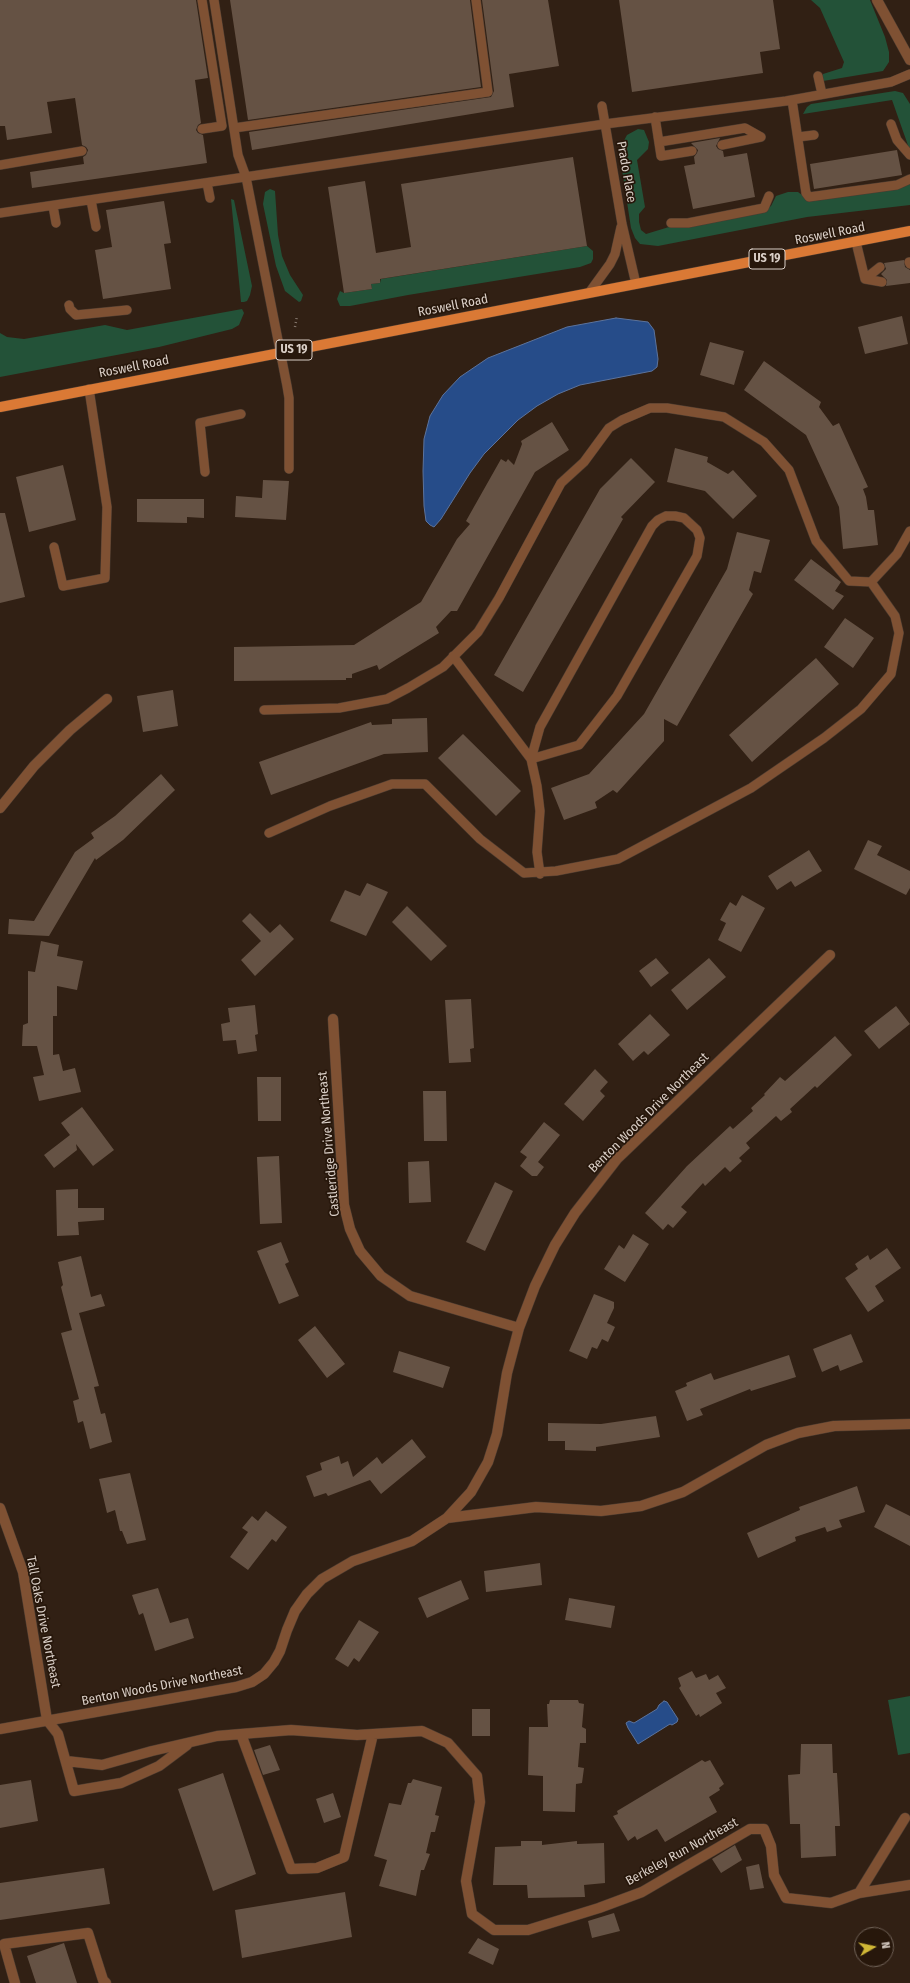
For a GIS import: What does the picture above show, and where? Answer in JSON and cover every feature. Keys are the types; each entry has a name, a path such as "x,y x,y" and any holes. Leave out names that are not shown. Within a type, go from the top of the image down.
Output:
{"main road":[{"name":"Roswell Road","path":"0,407 910,231"}],"street":[{"path":"878,0 910,59"},
{"path":"0,808 34,766 70,730 107,699"},
{"name":"Benton Woods Drive Northeast","path":"0,1729 236,1688 252,1682 264,1674 274,1662 296,1611 307,1594 322,1579 353,1561 394,1549 412,1541 447,1518 471,1492 488,1462 497,1434 507,1372 519,1328 534,1286 555,1245 575,1213 602,1176 617,1159 830,955"},
{"name":"Castleridge Drive Northeast","path":"332,1019 344,1205 350,1229 360,1251 381,1276 410,1296 519,1328"},
{"path":"447,1518 536,1507 601,1511 641,1506 683,1492 766,1445 798,1432 834,1426 910,1424"},
{"name":"Tall Oaks Drive Northeast","path":"0,1508 23,1572 47,1720"},
{"name":"Berkeley Run Northeast","path":"47,1720 58,1734 74,1791 121,1784 160,1766 190,1742"},
{"name":"Berkeley Run Northeast","path":"66,1761 102,1765 152,1751 217,1736 291,1730 357,1735 422,1731 448,1743 477,1776 480,1802 466,1881 472,1914 494,1930 528,1930 599,1908 642,1892 750,1829 764,1829 771,1846 774,1875 786,1898 831,1903 859,1893 910,1885"},
{"path":"241,1734 291,1869 317,1868 344,1857 373,1734"},
{"path":"859,1893 905,1818 910,1829"},
{"path":"15,1983 4,1944 88,1933 103,1980 106,1983"}],"lane":[{"path":"202,0 222,126 202,129"},
{"path":"214,0 238,155 246,177 289,398 289,469"},
{"path":"234,128 488,92 476,0"},
{"path":"0,213 605,124 792,100 891,82 910,74"},
{"path":"818,76 822,94"},
{"path":"792,100 806,193 809,197 897,185 910,179"},
{"name":"Prado Place","path":"602,106 622,224 636,284"},
{"path":"655,117 661,156 692,151"},
{"path":"891,124 897,140 910,155"},
{"path":"659,142 745,128 761,137 722,145"},
{"path":"798,137 814,135"},
{"path":"0,165 82,151"},
{"path":"207,183 210,198"},
{"path":"672,223 688,222 764,208 769,196"},
{"path":"91,200 96,227"},
{"path":"53,206 56,223"},
{"name":"Prado Place","path":"589,293 610,264 615,254 622,224"},
{"path":"856,242 865,279"},
{"path":"865,279 880,267"},
{"path":"865,279 882,282"},
{"path":"69,305 70,309 76,315 127,310"},
{"path":"54,547 62,586 105,578 107,507 89,389"},
{"path":"264,710 339,708 387,699 443,667 478,632 499,598 561,483 584,462 609,428 622,420 650,408 667,408 724,417 764,442 789,470 816,542 849,581 871,582 897,554 910,531"},
{"path":"205,472 200,423 241,414"},
{"path":"666,516 684,518 697,530 700,538 697,556 617,696 579,745 530,759 540,727 652,526 658,520 666,516"},
{"path":"269,833 330,806 392,784 425,784 480,839 524,873 540,874 618,859 751,788 824,738 861,709 891,674 899,633 895,616 871,582"},
{"path":"453,656 530,759 537,786 540,811 537,852 540,874"}],"path":[{"path":"295,327 297,316"},
{"path":"291,322 296,321"}],"green space":[{"path":"811,0 870,0 885,37 889,52 889,62 883,71 823,81 823,74 842,68 844,62 820,8"},
{"path":"895,91 903,93 910,104 910,151 892,100 803,114 807,107 811,104"},
{"path":"638,129 644,130 649,142 648,149 637,160 645,207 639,214 639,222 641,230 646,234 669,227 765,210 771,206 776,196 788,192 798,192 809,200 815,201 910,184 910,205 807,217 658,246 640,244 635,238 631,228 619,150 627,135"},
{"path":"270,189 275,191 278,235 282,256 290,275 303,295 301,301 299,302 285,291 276,266 263,204 265,192"},
{"path":"231,199 234,200 252,286 247,301 244,302 241,302"},
{"path":"587,246 593,251 593,259 591,263 580,267 350,306 340,306 337,299 340,291 344,293 372,289 371,284 380,283 381,279"},
{"path":"242,309 244,313 239,325 232,329 159,347 0,377 0,333 7,337 24,339 105,325 127,330"},
{"path":"910,1696 910,1753 898,1755 888,1700"}],"water":[{"path":"616,318 648,322 654,330 658,359 657,367 652,371 580,385 558,394 537,406 518,420 484,454 441,519 434,527 430,525 426,521 424,506 424,439 430,416 443,395 460,377 488,358 567,327"},
{"path":"664,1701 667,1702 678,1719 677,1722 672,1725 670,1724 638,1744 626,1723 629,1721 634,1723 657,1709"}],"building":[{"path":"0,0 196,0 208,78 195,80 201,123 198,125 196,130 198,133 203,135 207,163 32,188 30,172 84,164 83,157 86,155 88,150 82,145 75,98 47,102 52,133 7,140 5,126 0,126"},
{"path":"230,0 470,0 481,87 248,120"},
{"path":"482,0 548,0 559,66 509,74 514,107 252,150 249,132 491,97 494,91"},
{"path":"619,0 773,0 780,49 760,52 763,73 632,92"},
{"path":"720,138 716,146 718,149 723,151 724,157 747,153 755,197 693,209 684,166 695,164 694,157 698,150 691,143"},
{"path":"897,150 902,175 814,189 810,164"},
{"path":"573,157 587,246 380,279 380,283 371,284 372,289 344,293 328,187 365,181 376,253 411,247 401,184"},
{"path":"164,201 171,243 164,244 171,289 103,299 95,250 112,247 106,210"},
{"path":"904,260 905,267 910,270 910,283 886,286 887,280 881,274 886,269 884,263"},
{"path":"902,316 908,344 865,354 858,327"},
{"path":"710,342 744,351 734,385 700,375"},
{"path":"764,361 821,402 819,407 833,426 839,423 868,487 863,489 868,510 874,510 878,545 843,549 839,507 806,435 744,390"},
{"path":"552,422 569,450 535,472 457,611 451,611 436,627 439,633 379,670 377,665 352,674 352,678 346,678 346,680 234,681 234,647 354,645 421,602 457,539 470,524 466,521 501,459 506,462 508,459 514,465 522,444 521,441"},
{"path":"675,448 708,457 707,462 728,474 733,470 757,496 733,519 705,491 667,482"},
{"path":"631,458 655,482 621,517 623,519 523,692 494,675 600,489"},
{"path":"63,465 76,520 29,532 16,477"},
{"path":"263,480 289,481 286,520 235,517 236,496 262,498"},
{"path":"137,499 204,499 204,518 187,517 187,523 137,522"},
{"path":"0,513 5,513 25,597 0,603"},
{"path":"737,532 770,540 761,573 754,571 749,590 753,594 677,726 664,719 664,741 617,793 613,790 595,802 597,808 564,820 551,788 589,774 644,714 727,569"},
{"path":"811,559 841,582 835,591 844,596 833,610 794,580"},
{"path":"845,618 874,638 853,668 824,647"},
{"path":"816,658 839,684 752,762 729,735"},
{"path":"173,690 178,726 143,732 137,696"},
{"path":"427,718 428,752 384,754 271,795 259,762 371,722 372,725 392,724 392,719"},
{"path":"463,734 521,791 496,816 438,758"},
{"path":"161,774 175,790 123,840 96,860 95,858 49,936 8,934 9,919 34,921 75,852 94,838 91,833 115,816"},
{"path":"868,840 882,846 877,855 910,871 910,888 906,895 854,869"},
{"path":"809,850 822,871 795,887 791,881 777,890 768,876"},
{"path":"367,883 388,892 366,936 330,921 345,890 360,896"},
{"path":"742,895 765,908 741,952 718,940 726,923 720,920 730,902 736,906"},
{"path":"407,906 447,946 431,961 392,922"},
{"path":"250,913 270,933 280,924 294,939 255,976 241,960 261,941 242,921"},
{"path":"41,941 59,945 57,956 83,961 77,990 57,986 57,1016 53,1016 53,1055 59,1054 63,1071 75,1068 81,1092 39,1101 33,1077 44,1075 37,1046 22,1046 23,1025 28,1023 28,971 35,972"},
{"path":"656,958 669,973 651,987 639,971"},
{"path":"709,958 726,977 687,1010 671,990"},
{"path":"471,999 474,1048 470,1049 471,1062 449,1063 445,1000"},
{"path":"255,1005 258,1034 255,1035 257,1051 238,1054 236,1040 223,1041 221,1024 230,1022 228,1008"},
{"path":"896,1006 910,1024 879,1049 864,1031"},
{"path":"650,1014 670,1035 648,1055 644,1051 633,1061 618,1044"},
{"path":"835,1036 852,1055 817,1088 815,1086 790,1109 792,1112 781,1121 776,1116 746,1143 750,1148 739,1158 742,1161 730,1172 725,1167 705,1186 703,1183 681,1207 687,1212 673,1228 668,1224 663,1230 645,1213 687,1166 730,1126 733,1129 753,1111 751,1108 765,1095 764,1094 780,1077 785,1081"},
{"path":"595,1069 608,1082 600,1091 605,1096 583,1121 564,1104"},
{"path":"257,1077 281,1077 281,1121 258,1121"},
{"path":"423,1091 446,1091 447,1141 424,1141"},
{"path":"82,1107 114,1150 93,1166 76,1144 77,1150 54,1168 44,1155 70,1135 61,1123"},
{"path":"544,1122 560,1135 538,1162 544,1167 537,1176 532,1176 520,1166 527,1157 520,1152"},
{"path":"279,1156 282,1223 260,1224 257,1157"},
{"path":"429,1161 431,1202 409,1203 408,1162"},
{"path":"495,1182 513,1191 485,1251 466,1242"},
{"path":"78,1189 78,1208 104,1208 104,1220 78,1222 79,1235 57,1236 56,1190"},
{"path":"633,1234 649,1244 625,1282 604,1269 619,1245 624,1249"},
{"path":"281,1242 289,1262 285,1264 299,1296 279,1304 257,1251"},
{"path":"887,1248 901,1268 875,1286 884,1301 868,1312 845,1278 858,1269 855,1264 868,1255 870,1260"},
{"path":"81,1256 91,1297 101,1294 105,1306 79,1313 99,1386 94,1387 101,1414 105,1413 112,1442 90,1449 83,1421 78,1423 73,1401 79,1399 61,1333 72,1330 61,1287 63,1285 58,1262"},
{"path":"594,1294 614,1302 614,1308 607,1323 615,1327 608,1342 602,1339 597,1349 592,1347 587,1359 569,1351"},
{"path":"315,1326 345,1364 327,1378 298,1340"},
{"path":"851,1334 863,1362 840,1371 838,1365 822,1372 813,1349"},
{"path":"399,1351 450,1367 443,1388 393,1372"},
{"path":"789,1355 796,1377 751,1391 750,1389 700,1409 703,1415 687,1421 675,1391 687,1386 686,1383 711,1373 714,1380"},
{"path":"656,1416 660,1437 596,1447 596,1451 565,1450 565,1441 548,1441 548,1423 601,1424"},
{"path":"412,1439 426,1457 381,1494 370,1480 328,1496 326,1493 314,1497 306,1476 322,1470 320,1463 339,1456 341,1464 348,1461 353,1477 377,1457 382,1464"},
{"path":"130,1473 146,1540 127,1544 122,1531 120,1531 115,1510 107,1513 99,1479"},
{"path":"857,1486 865,1512 839,1520 842,1527 827,1532 825,1527 795,1537 796,1541 758,1558 747,1533 800,1510 799,1507"},
{"path":"886,1504 910,1516 910,1546 874,1527"},
{"path":"266,1511 287,1527 276,1542 272,1539 248,1570 230,1557 248,1532 242,1528 252,1516 258,1521"},
{"path":"540,1563 542,1585 486,1592 484,1571"},
{"path":"461,1580 469,1599 427,1618 418,1598"},
{"path":"158,1588 170,1623 188,1618 194,1638 155,1651 143,1613 139,1615 132,1595"},
{"path":"569,1598 615,1606 611,1628 565,1620"},
{"path":"359,1620 379,1632 359,1662 354,1658 348,1667 335,1659"},
{"path":"692,1671 696,1678 706,1674 709,1680 718,1675 726,1688 716,1693 722,1703 700,1717 699,1714 696,1716 679,1688 681,1686 678,1678"},
{"path":"550,1700 578,1700 579,1703 584,1704 582,1727 586,1729 586,1743 580,1743 578,1767 584,1768 582,1783 576,1784 575,1812 543,1811 543,1776 528,1775 529,1727 548,1727 547,1704 549,1704"},
{"path":"472,1709 490,1709 490,1736 472,1736"},
{"path":"801,1744 832,1744 833,1773 837,1773 840,1826 835,1826 836,1856 801,1858 800,1824 790,1824 788,1775 800,1774"},
{"path":"270,1745 280,1770 263,1775 254,1750"},
{"path":"702,1760 705,1762 710,1760 724,1784 719,1788 720,1790 709,1797 717,1812 665,1842 657,1829 637,1840 635,1836 628,1841 613,1816 618,1814 617,1811"},
{"path":"223,1773 256,1874 213,1891 178,1789"},
{"path":"413,1779 442,1787 435,1815 439,1816 435,1832 431,1832 426,1853 430,1854 424,1870 421,1870 416,1896 379,1886 387,1860 374,1856 389,1803 401,1805 408,1783 411,1783"},
{"path":"31,1780 38,1821 0,1828 0,1785"},
{"path":"333,1793 341,1817 324,1823 316,1799"},
{"path":"521,1841 542,1841 542,1845 577,1841 577,1844 604,1843 605,1883 584,1885 585,1897 528,1898 527,1885 493,1885 495,1847 521,1846"},
{"path":"735,1845 742,1860 721,1873 712,1859"},
{"path":"759,1864 764,1888 750,1890 746,1867"},
{"path":"104,1868 110,1904 0,1920 0,1883"},
{"path":"345,1892 352,1937 242,1958 235,1910"},
{"path":"614,1913 620,1931 592,1938 588,1921"},
{"path":"478,1938 499,1949 493,1965 468,1953"},
{"path":"64,1943 77,1983 36,1983 27,1956"}]}
